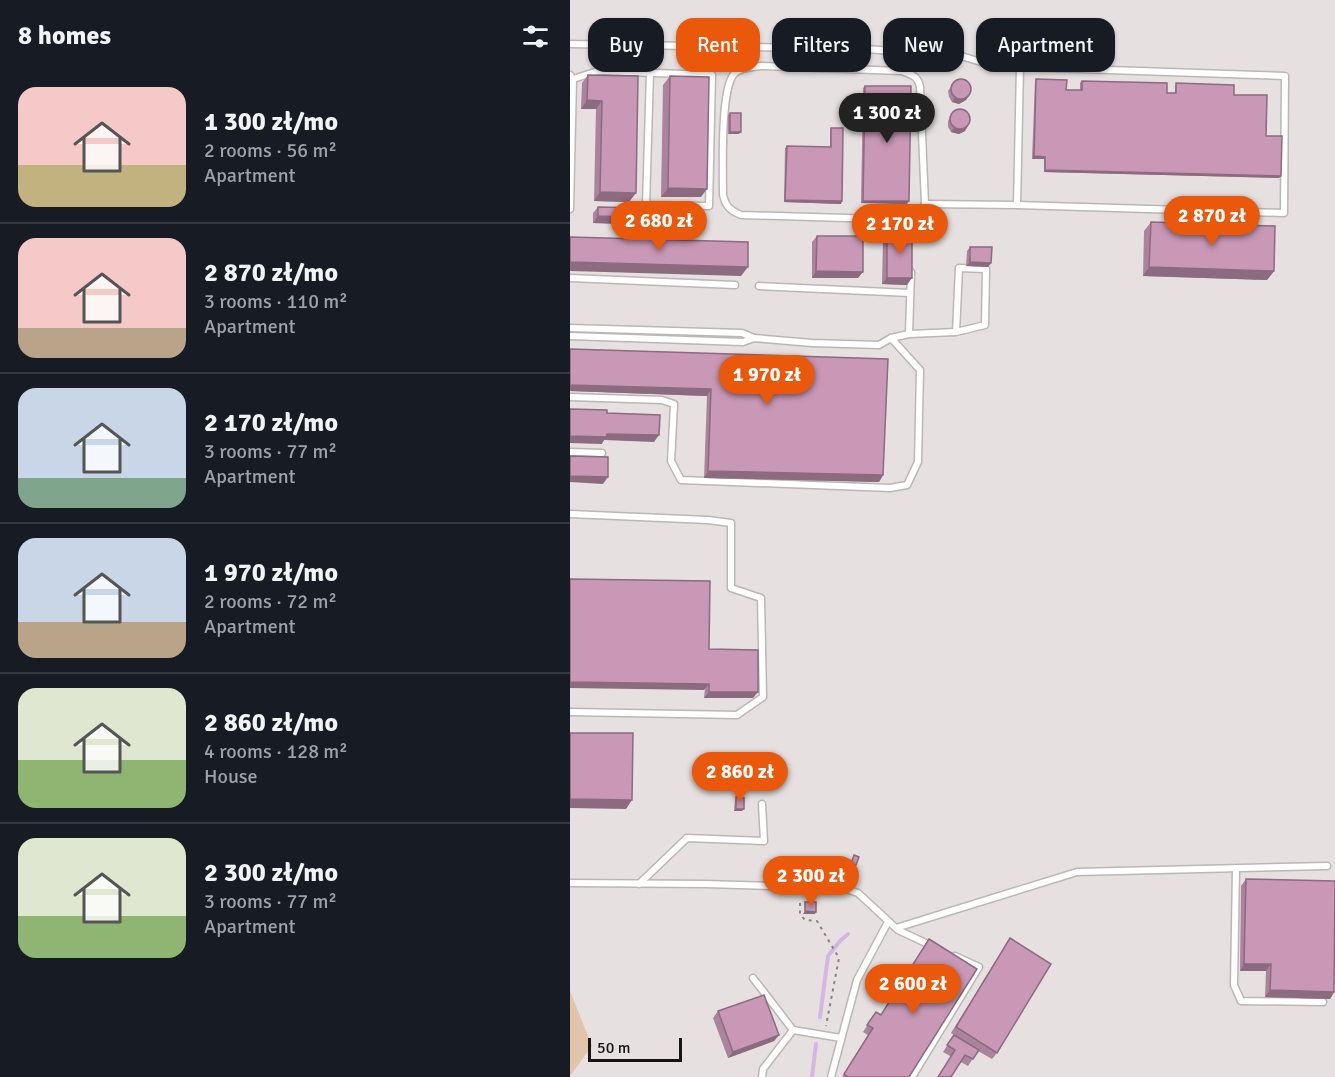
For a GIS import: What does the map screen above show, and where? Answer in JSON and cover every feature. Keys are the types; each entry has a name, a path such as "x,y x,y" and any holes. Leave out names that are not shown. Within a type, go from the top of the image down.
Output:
{"lane":[{"path":"570,44 864,49 958,56 976,61"},
{"path":"912,241 913,220 925,204 920,87 914,75 902,71 760,66 745,68 734,74 728,90 724,113 723,195 725,204 731,211 741,215 913,220"},
{"path":"925,204 1284,213 1285,76 1115,70"},
{"path":"570,209 572,77 598,71 712,75 709,206 646,205 650,73"},
{"path":"1017,205 1020,72"},
{"path":"909,334 911,262"},
{"path":"570,327 742,333 754,338 879,345 891,338 909,334 956,332 985,325 986,270 958,268 956,332"},
{"path":"570,278 735,285"},
{"path":"759,286 910,293"},
{"path":"570,336 743,342 754,338"},
{"path":"570,396 662,400 674,404 671,461 681,480 890,488 907,485 918,462 920,370 891,338"},
{"path":"570,452 602,453"},
{"path":"570,514 731,523 731,588 761,598 764,696 737,715 570,712"},
{"path":"638,884 687,838 764,841 762,804"},
{"path":"896,928 1077,872 1327,866"},
{"path":"1236,869 1234,985 1241,1001 1323,1002"},
{"path":"570,883 843,888 858,893 896,928 939,949"},
{"path":"831,1077 857,980 888,922"},
{"path":"912,1077 979,967 949,953"},
{"path":"753,978 794,1030 841,1038"},
{"path":"762,1077 763,1070 794,1030"}],"path":[{"path":"800,903 800,914 805,920 818,921 839,958 826,1025"}],"shaded area":[{"path":"570,991 592,1046 570,1076"}],"building":[{"path":"588,75 638,76 636,193 600,192 602,101 587,100"},
{"path":"670,76 709,77 707,189 668,188"},
{"path":"961,79 968,82 971,89 968,96 961,99 954,96 951,89 954,82"},
{"path":"1036,79 1067,80 1066,90 1082,90 1082,81 1167,83 1167,93 1176,93 1176,83 1234,85 1234,95 1267,95 1266,136 1282,136 1281,176 1045,170 1045,157 1034,156"},
{"path":"865,86 911,86 909,201 863,201"},
{"path":"960,109 967,112 970,119 967,126 960,129 953,126 950,119 953,112"},
{"path":"730,113 741,113 741,132 730,132"},
{"path":"831,128 843,128 842,201 785,200 787,146 831,147"},
{"path":"598,207 689,209 689,219 598,216"},
{"path":"1151,222 1275,226 1274,271 1149,267"},
{"path":"887,231 912,231 912,278 887,278"},
{"path":"817,236 863,236 863,272 816,271"},
{"path":"570,237 748,242 748,267 570,262"},
{"path":"970,247 992,247 991,263 970,262"},
{"path":"570,349 888,359 883,475 708,471 711,389 570,385"},
{"path":"570,409 660,415 659,435 570,436"},
{"path":"570,456 608,457 608,477 570,476"},
{"path":"570,579 710,581 709,649 758,650 758,692 709,692 709,684 570,682"},
{"path":"570,733 633,733 632,800 570,799"},
{"path":"736,797 744,798 744,809 736,809"},
{"path":"854,855 859,857 856,865 851,864"},
{"path":"1246,879 1335,881 1334,992 1270,990 1271,964 1244,964"},
{"path":"805,902 816,902 816,912 805,911"},
{"path":"1010,938 1051,964 997,1053 956,1027"},
{"path":"929,939 977,969 909,1077 848,1077 844,1074 873,1028 867,1025 876,1012 881,1015"},
{"path":"764,995 779,1035 733,1052 718,1011"},
{"path":"954,1035 979,1050 973,1059 965,1055 951,1077 938,1077 955,1050 947,1045"}],"waterway":[{"path":"820,1017 828,956 848,934"},
{"path":"812,1077 816,1044"}]}
